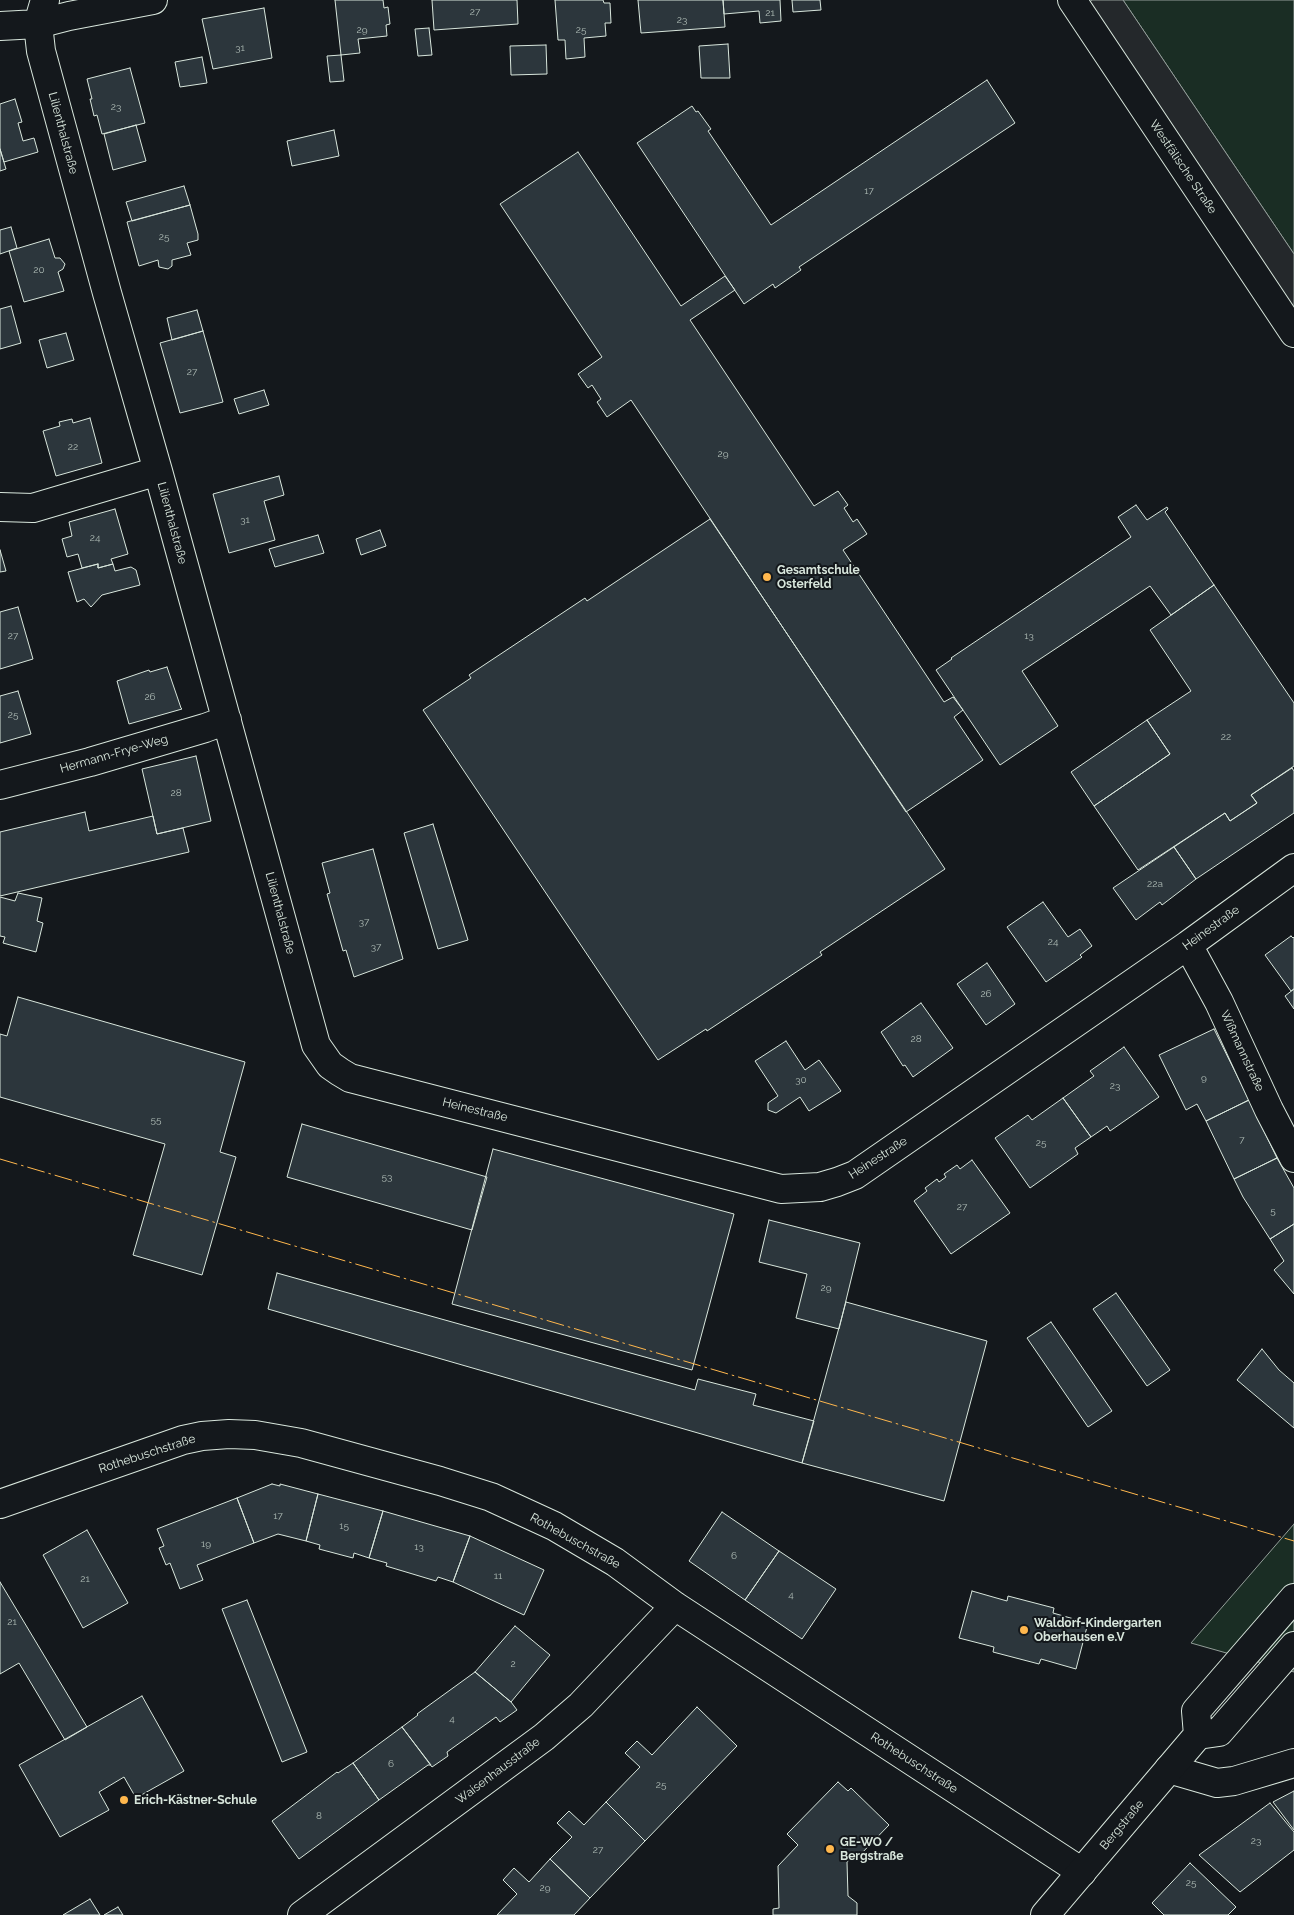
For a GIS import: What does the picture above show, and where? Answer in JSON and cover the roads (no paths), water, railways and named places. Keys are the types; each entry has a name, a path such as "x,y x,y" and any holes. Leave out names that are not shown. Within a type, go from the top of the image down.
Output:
{"street":[{"path":"0,26 41,12 68,16 153,0"},
{"name":"Westfälische Straße","path":"1072,0 1294,333"},
{"name":"Lilienthalstraße","path":"41,12 41,51 316,1045"},
{"path":"0,506 33,508 158,471"},
{"name":"Hermann-Frye-Weg","path":"0,785 109,756 227,720"},
{"name":"Heinestraße","path":"316,1045 330,1065 350,1078 781,1189 820,1187 855,1175 1188,945 1294,868"},
{"name":"Wißmannstraße","path":"1188,945 1219,1002 1269,1110 1294,1158"},
{"name":"Rothebuschstraße","path":"0,1504 183,1440 202,1436 229,1434 255,1435 329,1451 491,1497 554,1526 615,1562 674,1606 1082,1872"},
{"path":"1294,1598 1196,1711 1198,1735 1219,1732 1294,1646"},
{"name":"Waisenhausstraße","path":"320,1910 544,1737 581,1705 674,1606"},
{"name":"Bergstraße","path":"1045,1915 1198,1735"},
{"path":"1169,1769 1217,1783 1234,1781 1294,1763"}],"place":[{"name":"Gesamtschule Osterfeld","path":"767,577"},
{"name":"Waldorf-Kindergarten Oberhausen e.V","path":"1024,1630"},
{"name":"Erich-Kästner-Schule","path":"124,1800"},
{"name":"GE-WO / Bergstraße","path":"830,1849"}]}
